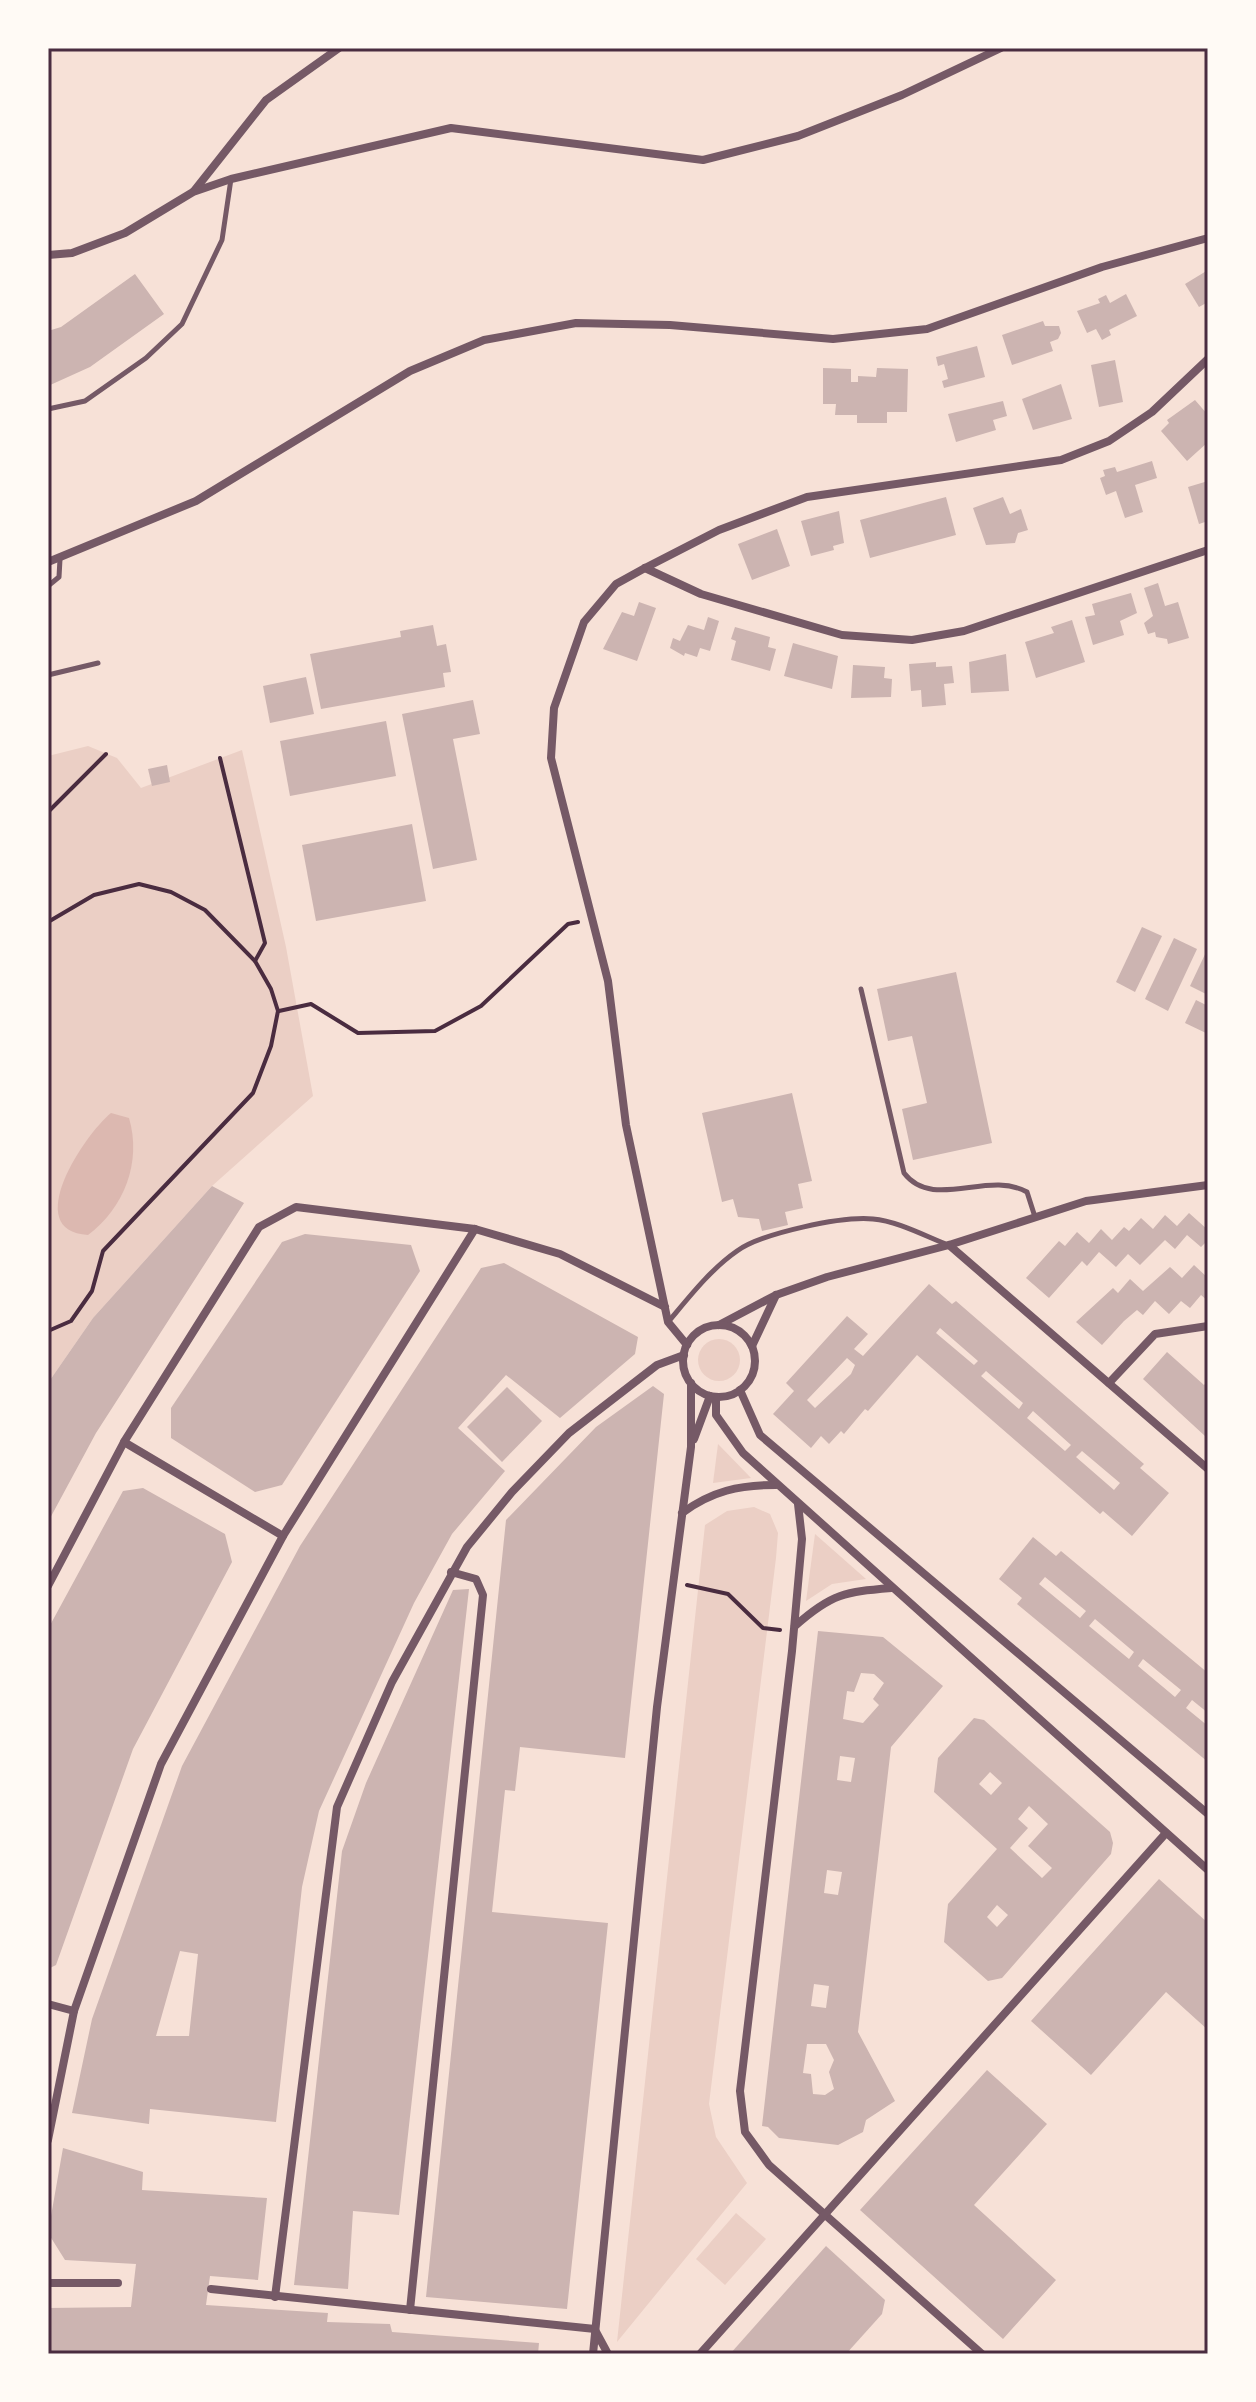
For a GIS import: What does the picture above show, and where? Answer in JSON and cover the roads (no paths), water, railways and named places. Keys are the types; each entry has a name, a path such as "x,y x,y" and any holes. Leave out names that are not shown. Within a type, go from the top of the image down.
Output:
{"street":[{"path":"193,192 266,100 339,48"},
{"path":"48,255 72,253 125,233 193,192 231,179 451,128 703,160 798,136 902,95 1001,48"},
{"path":"48,562 196,501 410,371 484,340 576,323 670,325 833,339 927,329 1102,267 1208,238"},
{"path":"687,1345 668,1322 626,1125 608,981 551,758 554,708 584,622 616,584 719,530 807,497 1061,460 1109,441 1152,412 1208,359"},
{"path":"645,568 701,594 842,635 912,640 964,631 1208,550"},
{"path":"593,2354 657,1707 691,1447 691,1383 684,1367 687,1345 702,1329 719,1325 776,1295 827,1277 949,1245 1086,1201 1208,1185"},
{"path":"48,1586 124,1442 259,1227 296,1207 475,1229 560,1254 665,1307"},
{"path":"48,2140 74,2011 161,1764 283,1536 475,1229"},
{"path":"949,1245 1208,1469"},
{"path":"691,1383 713,1396 740,1390 754,1370 752,1346 776,1295"},
{"path":"719,1325 736,1328 752,1346"},
{"path":"1109,1383 1155,1334 1208,1326"},
{"path":"275,2297 337,1807 392,1682 451,1572 512,1492 569,1433 657,1365 684,1355"},
{"path":"740,1390 760,1435 1208,1814"},
{"path":"691,1447 713,1396"},
{"path":"713,1396 716,1415 722,1427 776,1485 1208,1870"},
{"path":"124,1442 283,1536"},
{"path":"682,1513 701,1499 727,1489 776,1485"},
{"path":"798,1504 802,1539 794,1629 740,2091 745,2132 769,2165 982,2354"},
{"path":"410,2310 483,1595 476,1579 451,1572"},
{"path":"794,1629 816,1607 844,1592 892,1588"},
{"path":"700,2354 1166,1833"},
{"path":"48,2004 74,2011"},
{"path":"48,2283 118,2283"},
{"path":"211,2289 595,2329"},
{"path":"595,2329 608,2354"}],"lane":[{"path":"48,409 85,401 146,358 182,324 222,240 231,179"},
{"path":"48,586 59,577 60,559"},
{"path":"48,675 98,663"},
{"path":"861,989 904,1173 912,1183 928,1190 999,1184 1016,1186 1027,1192 1035,1217"},
{"path":"668,1322 699,1285 739,1249 783,1234 838,1219 876,1219 949,1245"}]}
